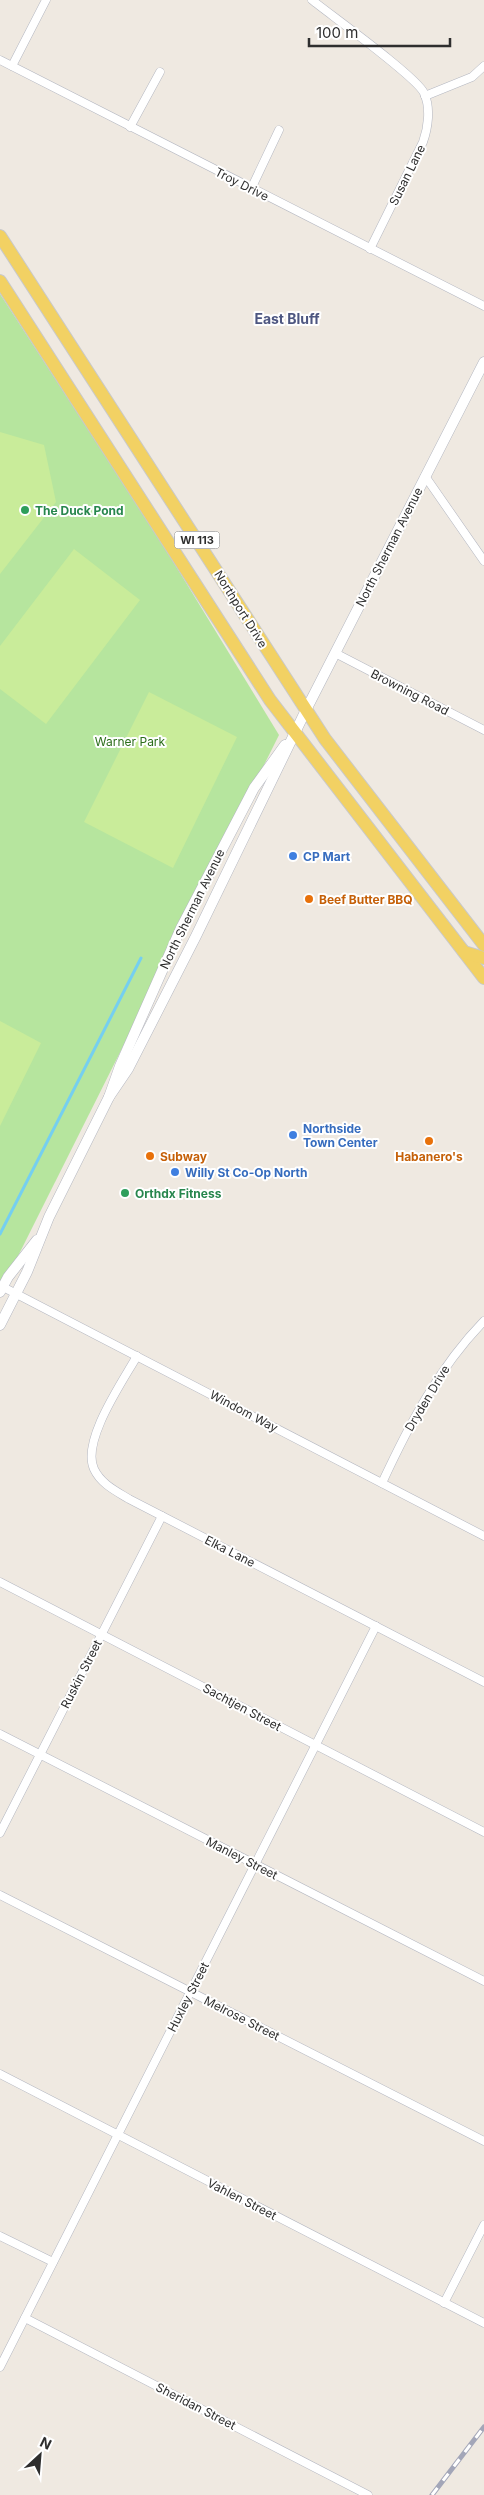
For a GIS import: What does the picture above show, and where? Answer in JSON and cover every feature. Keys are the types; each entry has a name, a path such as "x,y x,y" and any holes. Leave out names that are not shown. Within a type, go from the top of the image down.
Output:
{"main road":[{"name":"Northport Drive","path":"0,236 306,710 390,825 484,945"},
{"name":"Northport Drive","path":"0,281 247,665 295,732 484,978"},
{"path":"464,952 484,958"}],"street":[{"path":"12,66 46,0"},
{"path":"312,0 408,76 423,90 425,96 472,77 484,66"},
{"name":"Troy Drive","path":"0,60 484,306"},
{"path":"130,127 160,72"},
{"name":"Susan Lane","path":"370,249 423,142 428,127 425,96"},
{"path":"251,189 279,130"},
{"name":"North Sherman Avenue","path":"109,1097 128,1069 196,936 306,710 484,362"},
{"path":"425,476 484,561"},
{"name":"Browning Road","path":"335,653 484,730"},
{"name":"North Sherman Avenue","path":"0,1325 33,1258 40,1237 109,1097 170,951 254,788 295,732"},
{"name":"North Sherman Avenue","path":"2,1289 40,1237"},
{"name":"Windom Way","path":"2,1289 17,1293 484,1536"},
{"name":"Dryden Drive","path":"382,1483 399,1446 436,1379 484,1321"},
{"name":"Elka Lane","path":"137,1356 93,1440 91,1457 94,1469 102,1481 162,1516 484,1682"},
{"name":"Ruskin Street","path":"0,1833 162,1516"},
{"name":"Sachtjen Street","path":"0,1582 484,1832"},
{"name":"Huxley Street","path":"0,2367 376,1626"},
{"name":"Manley Street","path":"0,1734 484,1981"},
{"name":"Melrose Street","path":"0,1895 484,2141"},
{"name":"Vahlen Street","path":"0,2074 484,2323"},
{"path":"444,2303 484,2226"},
{"path":"0,2236 53,2262"},
{"name":"Sheridan Street","path":"25,2318 365,2494"}],"green space":[{"name":"Warner Park","path":"0,294 155,532 279,735 0,1292"},
{"name":"The Duck Pond","path":"0,432 44,445 56,502 0,574"},
{"path":"74,549 140,600 46,724 0,689 0,646"},
{"path":"149,692 237,737 173,868 84,822"},
{"path":"0,1021 41,1043 0,1126"}],"waterway":[{"path":"0,1234 141,958"}],"railway":[{"path":"432,2495 484,2427"}],"place":[{"name":"The Duck Pond","path":"25,510"},
{"name":"CP Mart","path":"293,856"},
{"name":"Beef Butter BBQ","path":"309,899"},
{"name":"Northside Town Center","path":"293,1135"},
{"name":"Habanero's","path":"429,1141"},
{"name":"Subway","path":"150,1156"},
{"name":"Willy St Co-Op North","path":"175,1172"},
{"name":"Orthdx Fitness","path":"125,1193"}],"district":[{"name":"East Bluff","path":"287,318"}]}
